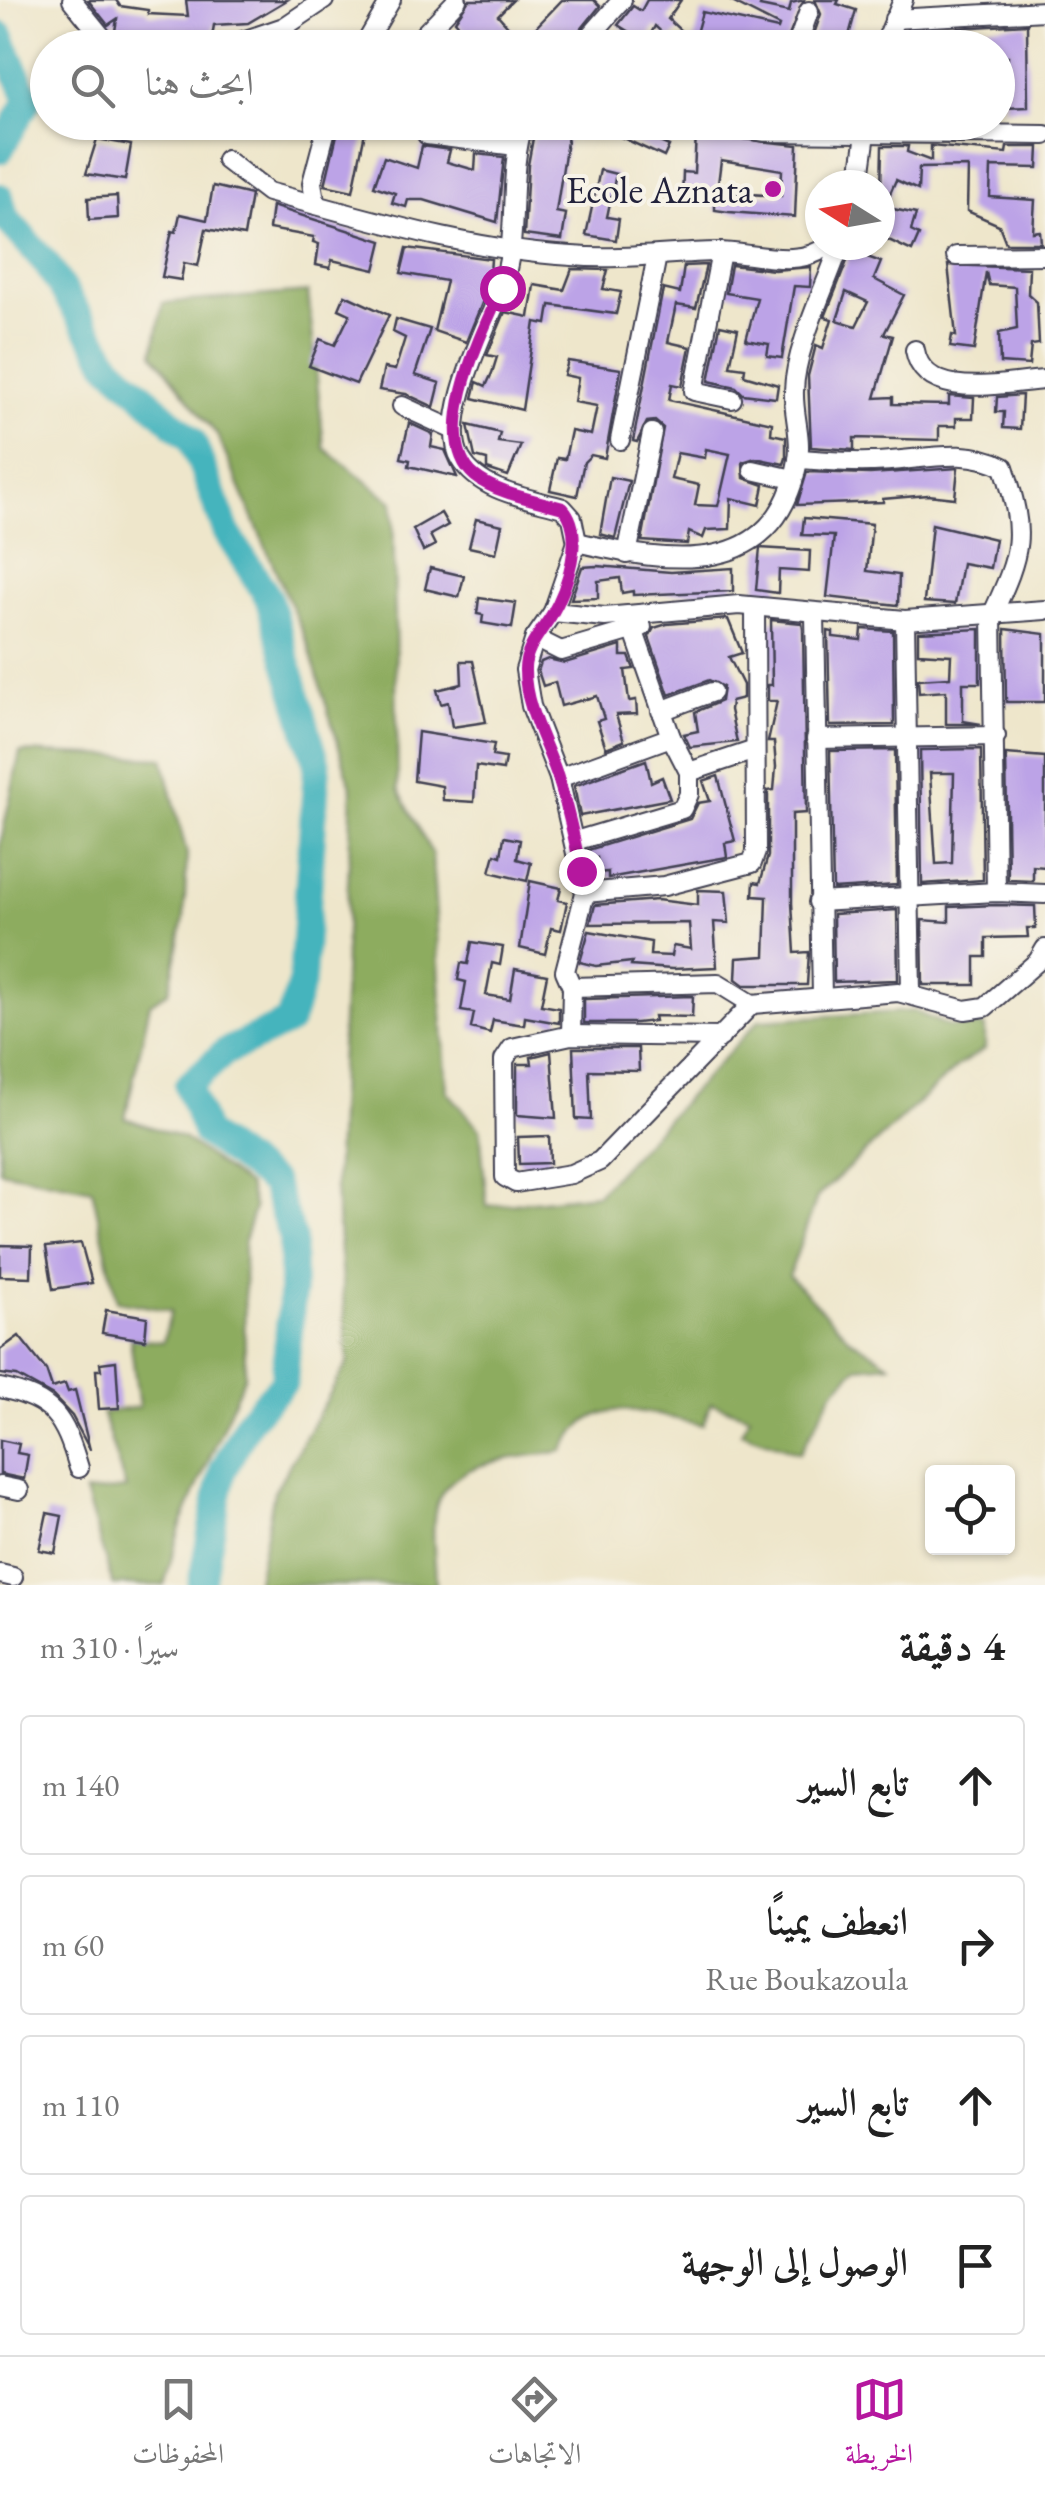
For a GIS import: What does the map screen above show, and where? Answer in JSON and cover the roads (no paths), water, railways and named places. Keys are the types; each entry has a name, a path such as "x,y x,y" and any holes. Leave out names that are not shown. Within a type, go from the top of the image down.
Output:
{"street":[{"path":"72,0 96,30"},
{"path":"273,30 324,0"},
{"path":"374,30 391,0"},
{"path":"428,30 457,0"},
{"path":"596,30 622,0"},
{"path":"890,30 903,0"},
{"path":"802,30 809,11"},
{"path":"894,19 1045,11"},
{"path":"1015,133 1045,134"},
{"path":"316,206 312,183 323,140"},
{"path":"472,140 516,146"},
{"path":"518,140 511,250 502,288 476,346 454,430 459,456 474,476 563,508 572,518 577,542 554,612 535,638 524,670 530,706 559,778 586,893 565,971 572,987 571,1036"},
{"path":"860,170 865,140"},
{"path":"226,160 268,192 511,250 575,257 721,252 805,255"},
{"path":"721,252 694,392 732,400"},
{"path":"956,256 1045,254"},
{"path":"620,440 656,256"},
{"path":"577,542 626,554 711,558 749,544 778,516 798,459 794,390 835,260"},
{"path":"915,350 930,379 950,384 1045,380"},
{"path":"402,406 454,430"},
{"path":"626,554 652,433"},
{"path":"798,459 871,462 964,455 985,457 1004,467 1022,532 1012,573 992,615 996,892"},
{"path":"752,470 793,478"},
{"path":"554,612 605,617 695,607 756,608 905,620 1045,610"},
{"path":"586,893 664,886 752,863 756,852 752,751 756,608"},
{"path":"815,614 822,997"},
{"path":"905,620 910,993"},
{"path":"535,638 560,651 638,628 670,738 689,772 689,794 682,808 575,841"},
{"path":"662,711 712,692"},
{"path":"816,739 996,736"},
{"path":"559,778 670,738"},
{"path":"689,772 752,751"},
{"path":"818,902 996,892 1045,894"},
{"path":"572,987 718,983 752,1004 910,993 964,1010 985,1007 1038,961 1045,949"},
{"path":"721,1037 571,1036 506,1053 504,1177 509,1183 571,1174 600,1161 721,1037 752,1004"},
{"path":"0,1388 46,1404 66,1424 79,1468"},
{"path":"0,1574 13,1577 5,1585"}],"waterway":[{"path":"0,35 28,100 0,150"},
{"path":"0,197 5,217 46,263 110,365 192,440 227,533 268,597 317,765 302,980 289,1022 225,1052 188,1086 206,1134 273,1183 292,1238 292,1296 284,1382 249,1420 223,1470 201,1585"}],"place":[{"name":"Ecole Aznata","path":"773,189"}]}
